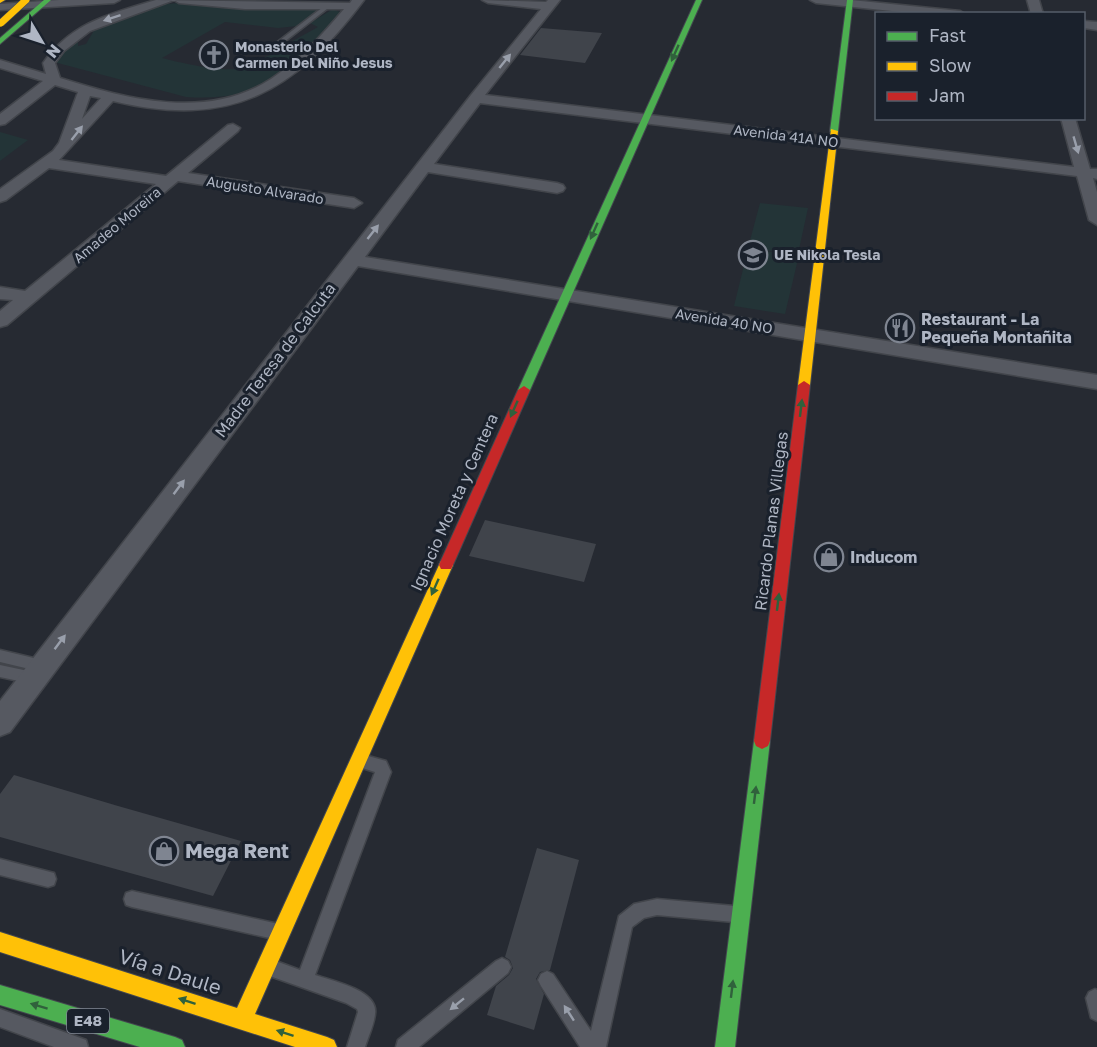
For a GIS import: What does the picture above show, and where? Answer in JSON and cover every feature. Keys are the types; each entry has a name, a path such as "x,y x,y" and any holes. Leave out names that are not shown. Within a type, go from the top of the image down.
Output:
{"street":[{"path":"0,16 26,0"},
{"path":"0,16 45,3 114,0"},
{"path":"54,79 49,63 56,51 80,30 168,0"},
{"path":"179,0 245,6 355,3"},
{"path":"488,0 551,3"},
{"name":"Ignacio Moreta y Centera","path":"242,1019 699,0"},
{"path":"816,0 942,12"},
{"name":"Ricardo Planas Villegas","path":"725,1047 850,2"},
{"path":"0,42 45,3"},
{"path":"0,64 110,97 164,107 188,108 236,100 261,91 282,78 309,54 355,3"},
{"name":"Madre Teresa de Calcuta","path":"0,723 352,260 551,3"},
{"path":"0,121 54,79"},
{"path":"53,159 66,143 86,89"},
{"path":"0,197 53,159 110,97"},
{"name":"Avenida 41A NO","path":"476,98 1090,173"},
{"path":"1069,120 1090,173 1097,220"},
{"name":"Amadeo Moreira","path":"0,321 233,128"},
{"name":"Augusto Alvarado","path":"53,159 354,203"},
{"path":"424,167 557,188"},
{"name":"Avenida 40 NO","path":"352,260 1097,382"},
{"path":"0,293 28,297"},
{"name":"Vía a Daule","path":"0,942 327,1047"},
{"name":"E48","path":"0,995 175,1047"}],"lane":[{"path":"273,48 329,5"},
{"path":"0,656 38,672"},
{"path":"0,671 38,672"},
{"path":"304,981 383,772 381,766 357,760"},
{"path":"0,867 48,879"},
{"path":"132,899 281,932"},
{"path":"597,1047 625,922 640,910 657,907 741,915"},
{"path":"266,967 350,996 363,1003 367,1012 356,1047"},
{"path":"405,1047 502,967"},
{"path":"547,980 591,1047"},
{"path":"0,1018 79,1047"}],"shaded area":[{"path":"178,3 247,10 320,9 297,26 278,28 225,22 162,58 220,69 237,69 267,56 289,55 294,51 280,48 318,27 310,23 333,9 340,12 340,18 307,50 267,81 241,93 227,96 186,97 54,62 70,43 78,42 78,46 86,44 96,27 158,5"},
{"path":"0,132 28,140 0,161"},
{"path":"760,203 808,208 798,254 748,248"},
{"path":"748,249 799,255 785,314 734,306"}],"building":[{"path":"541,28 602,33 585,63 520,55"},
{"path":"485,520 596,544 584,582 469,556"},
{"path":"14,775 241,841 213,896 0,837 0,794"},
{"path":"537,848 579,860 550,970 540,972 536,979 544,994 534,1030 487,1015 496,986 509,975 513,968 510,960 505,957"}],"traffic: fast":[{"path":"0,42 48,0"},
{"path":"524,390 699,0"},
{"path":"834,131 850,0"},
{"path":"725,1047 762,741"},
{"path":"0,995 175,1047"}],"traffic: slow":[{"path":"1,23 26,0"},
{"path":"804,385 834,131"},
{"path":"242,1019 446,565"},
{"path":"0,942 327,1047"}],"traffic: jam":[{"path":"762,741 804,385"},
{"path":"446,565 524,390"}],"place":[{"name":"Monasterio Del Carmen Del Niño Jesus","path":"214,55"},
{"name":"UE Nikola Tesla","path":"753,255"},
{"name":"Restaurant - La Pequeña Montañita","path":"900,328"},
{"name":"Inducom","path":"829,557"},
{"name":"Mega Rent","path":"164,851"}]}
